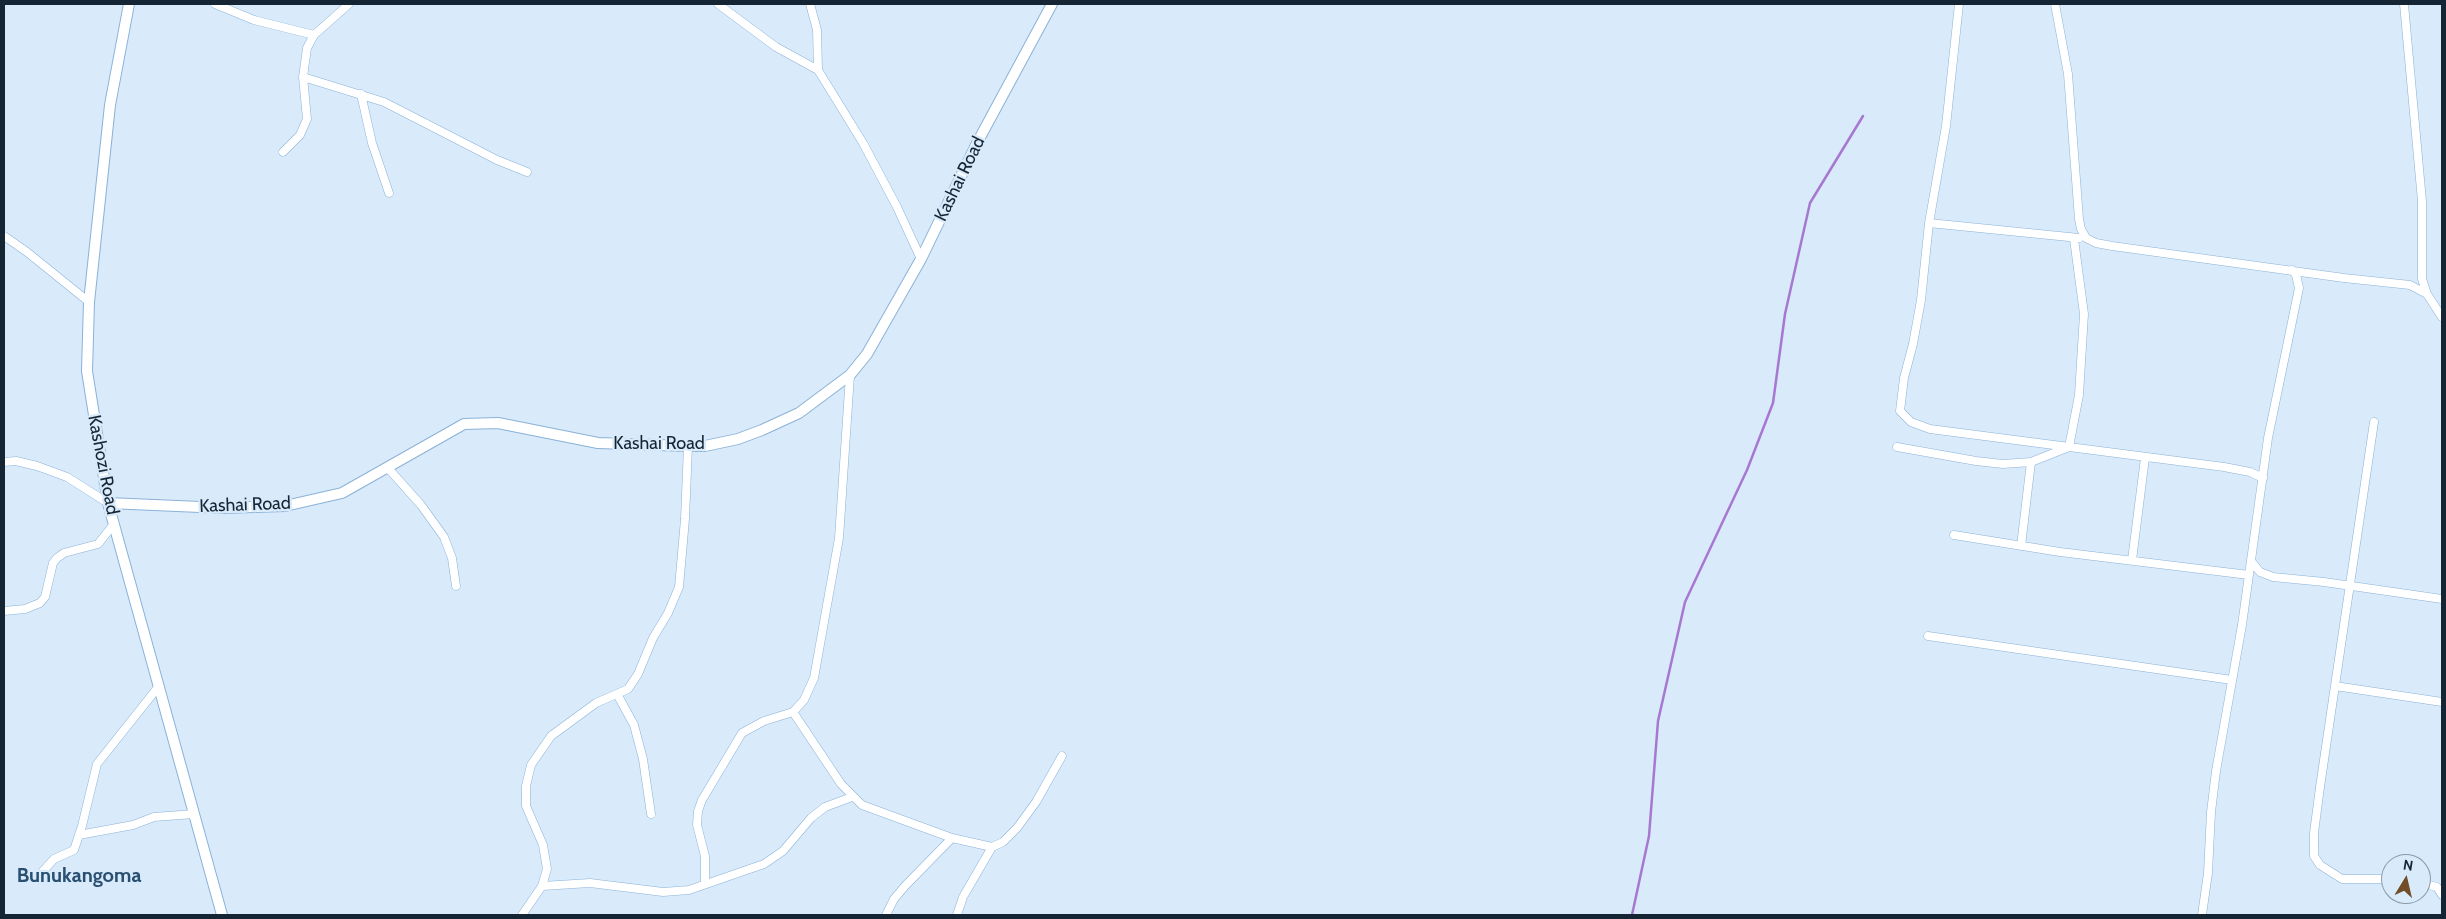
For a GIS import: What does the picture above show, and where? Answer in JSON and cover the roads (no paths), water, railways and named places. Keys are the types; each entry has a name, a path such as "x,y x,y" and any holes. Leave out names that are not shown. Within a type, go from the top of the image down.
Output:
{"street":[{"name":"Kashozi Road","path":"129,4 110,105 89,302 87,371 108,502 222,915"},
{"path":"215,4 254,20 314,35"},
{"path":"283,152 300,135 307,119 303,76 304,58 314,35 349,4"},
{"path":"718,4 776,47 818,70 863,143 897,207 920,258"},
{"path":"810,4 817,30 818,70"},
{"name":"Kashai Road","path":"108,502 223,508 285,506 342,492 464,424 498,423 598,443 705,446 762,430 799,413 850,375 867,354 920,258 977,142 1052,4"},
{"path":"1959,4 1946,126 1929,223 1921,300 1913,344 1904,378 1900,411 1911,422 1930,430 2240,469 2262,478"},
{"path":"2055,4 2068,74 2079,219 2081,230 2086,238"},
{"path":"2404,4 2420,175 2422,279 2427,294 2442,317"},
{"path":"303,76 384,102 497,160 527,172"},
{"path":"361,94 372,143 389,193"},
{"path":"1929,223 2074,239 2086,238 2096,243 2112,246 2410,284 2427,294"},
{"path":"4,236 89,302"},
{"path":"2069,447 2079,395 2084,314 2074,239"},
{"path":"2202,915 2208,873 2214,788 2249,575 2272,418 2299,288 2298,279 2292,270"},
{"path":"704,884 705,856 697,825 698,811 702,800 742,733 764,721 793,712 804,700 814,678 830,599 839,538 850,375"},
{"path":"2374,422 2314,833 2314,856 2320,865 2331,874 2342,878 2381,879"},
{"path":"522,915 542,886 546,869 546,856 526,806 525,798 531,765 551,736 596,703 628,689 634,684 653,638 668,613 679,587 685,519 688,446"},
{"path":"1897,447 2004,464 2031,462 2069,447"},
{"path":"2132,560 2145,458"},
{"path":"4,462 16,461 37,466 67,477 108,502"},
{"path":"2021,546 2031,462"},
{"path":"388,467 426,511 444,537 452,558 456,586"},
{"path":"4,611 25,609 40,603 45,596 53,563 57,558 64,554 98,544 114,524"},
{"path":"1954,535 2021,546 2249,575"},
{"path":"2251,561 2265,576 2442,599"},
{"path":"1928,636 2232,680"},
{"path":"43,870 54,859 74,850 97,764 134,721 159,686"},
{"path":"2336,686 2442,702"},
{"path":"617,694 634,724 643,759 651,814"},
{"path":"793,712 852,797 862,805 952,838 992,847"},
{"path":"957,915 963,897 992,847 1003,842 1036,802 1062,756"},
{"path":"542,886 590,883 663,892 690,890 764,864 783,851 811,818 825,807 852,797"},
{"path":"79,835 133,825 154,817 194,814"},
{"path":"886,915 900,893 952,838"},
{"path":"2431,886 2436,887 2442,895"}],"waterway":[{"path":"1632,915 1649,836 1658,721 1685,602 1747,470 1773,403 1785,314 1810,203 1863,116"}],"district":[{"name":"Bunukangoma","path":"79,876"}]}
